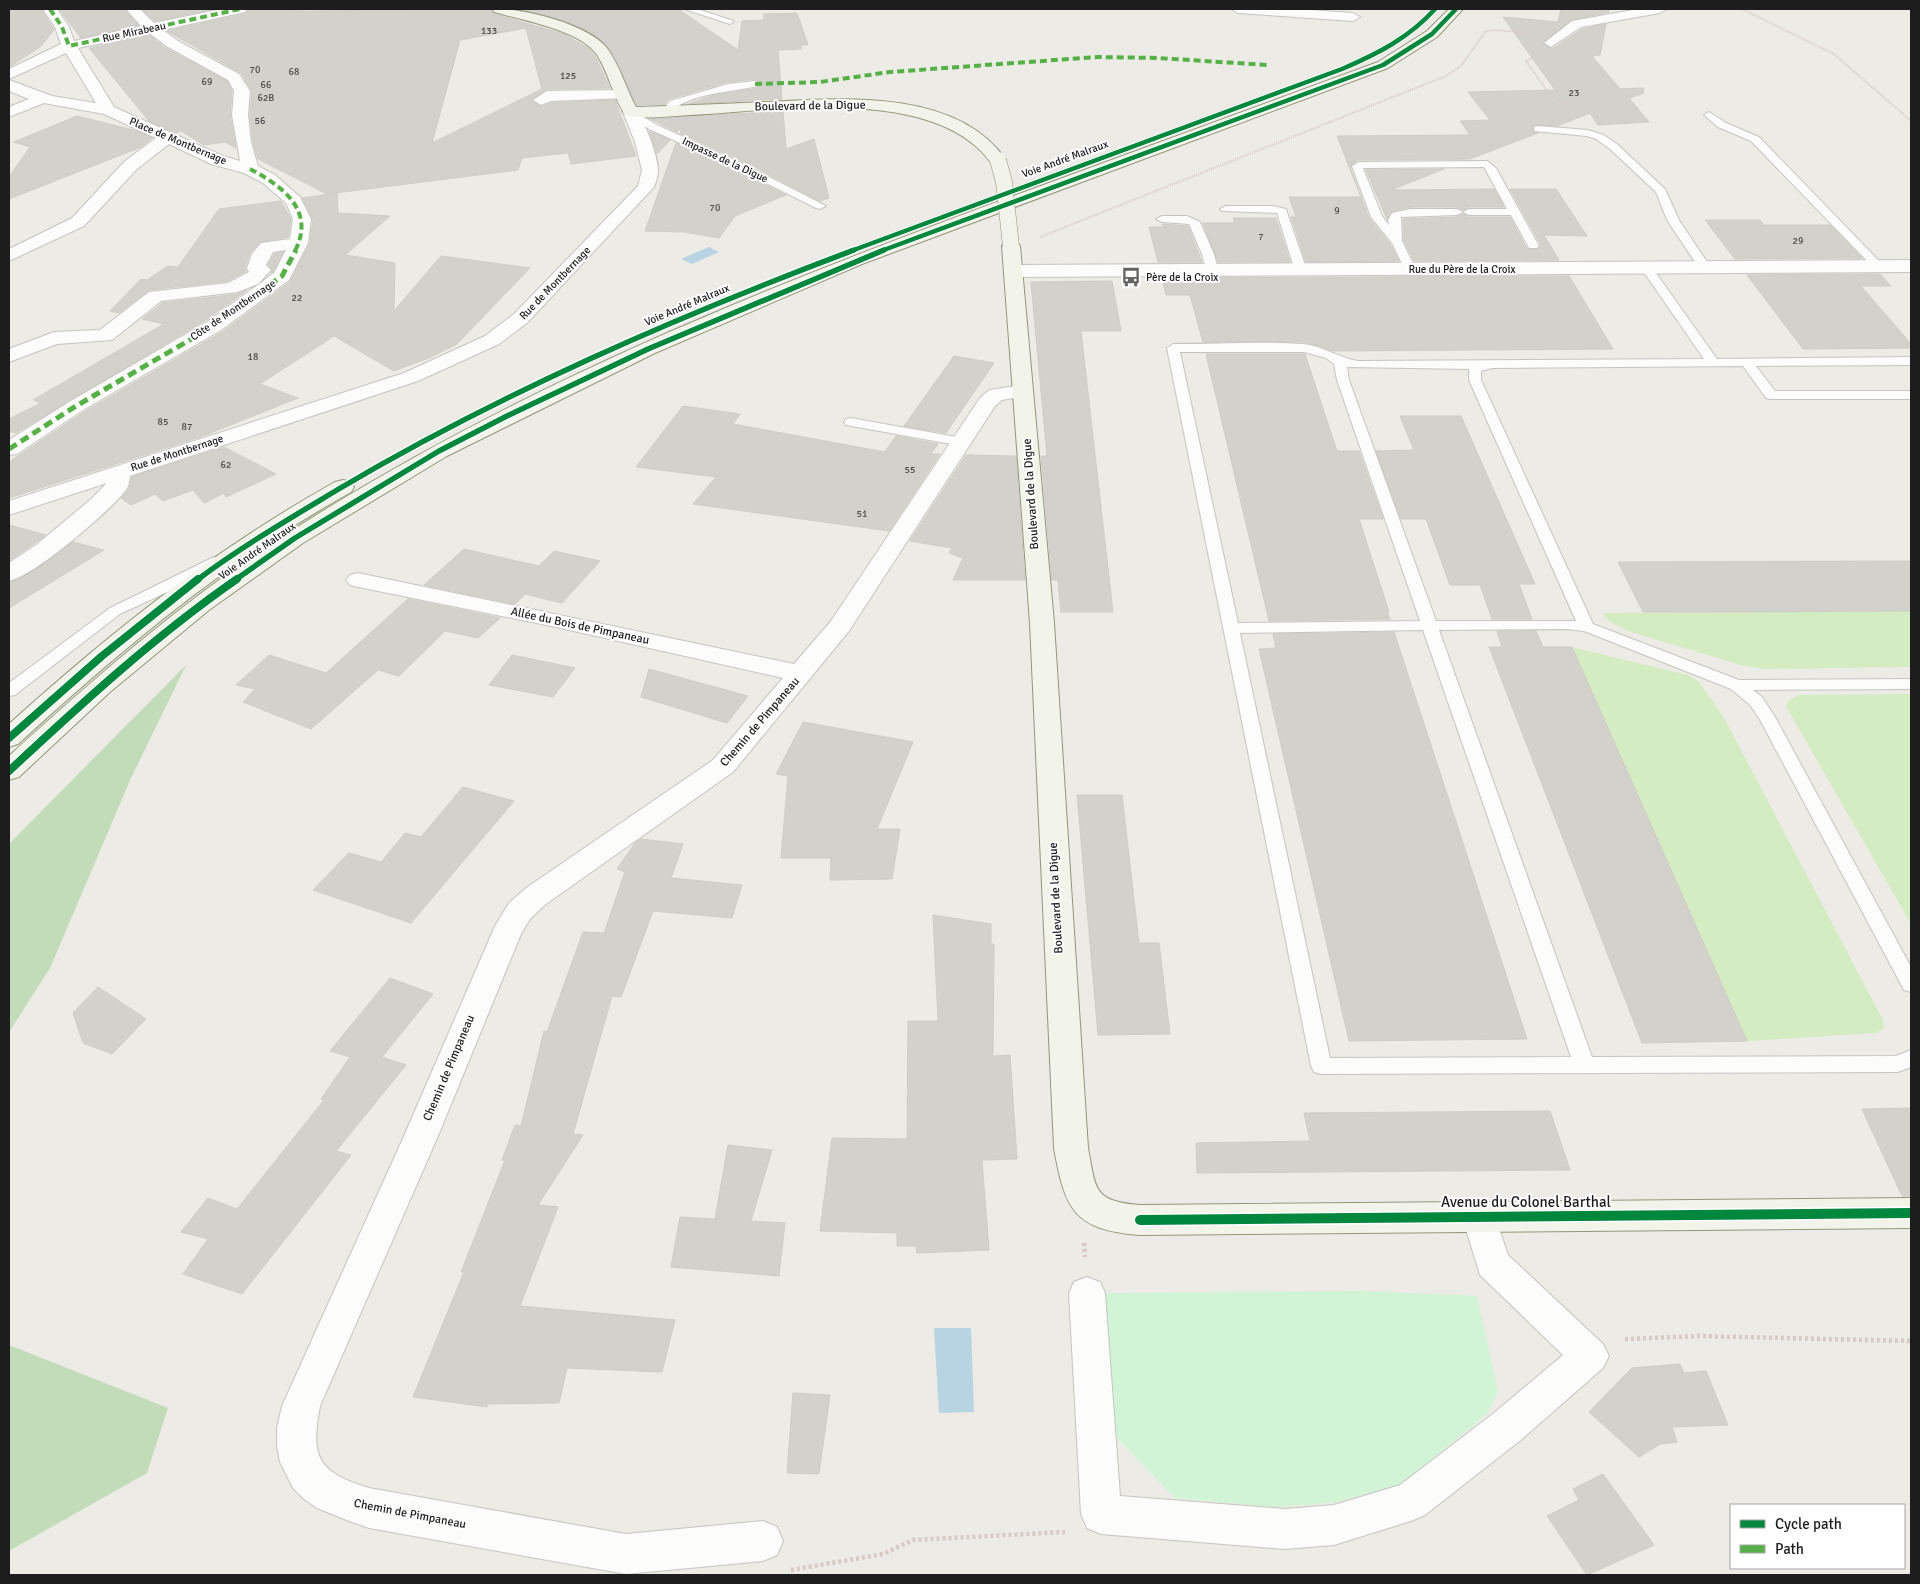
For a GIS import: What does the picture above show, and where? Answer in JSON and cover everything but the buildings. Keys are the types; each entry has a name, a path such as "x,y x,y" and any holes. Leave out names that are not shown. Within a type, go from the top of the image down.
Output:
{"main road":[{"name":"Rue de Montbernage","path":"499,9 572,33 591,42 601,50 631,112"},
{"name":"Voie André Malraux","path":"9,738 72,681 170,601 267,532 404,451 512,394 620,345 854,249 1342,69 1404,38 1435,9"},
{"name":"Voie André Malraux","path":"9,771 101,686 200,605 295,538 439,451 509,415 648,349 856,260 1383,64 1434,33 1456,9"},
{"name":"Boulevard de la Digue","path":"631,112 835,103 884,106 915,112 965,131 985,144 998,160 1004,182 1012,259 1042,623 1071,1148 1078,1185 1091,1208"},
{"name":"Avenue du Colonel Barthal","path":"1091,1208 1112,1218 1140,1220 1911,1213"}],"street":[{"path":"50,9 62,27 69,46 108,110"},
{"path":"133,9 151,28 173,44 234,77 242,91 240,115 250,169"},
{"name":"Rue Mirabeau","path":"69,46 240,9"},
{"path":"1238,9 1353,17"},
{"path":"1555,40 1576,24 1660,9"},
{"path":"9,75 69,46"},
{"name":"Place de Montbernage","path":"9,85 44,98 108,110 217,160 250,169"},
{"path":"540,97 622,95"},
{"path":"9,112 44,98"},
{"name":"Rue de Montbernage","path":"9,508 410,377 492,340 521,318 646,187 650,170 643,142 631,112"},
{"path":"9,256 78,222 137,160 166,138"},
{"name":"Côte de Montbernage","path":"9,449 76,406 214,326 282,276 299,242 302,219 294,201 269,179 250,169"},
{"path":"132,294 156,296 210,291 242,284 262,270 256,268 261,254 267,247 299,242"},
{"name":"Rue du Père de la Croix","path":"1012,259 1212,270 1911,266"},
{"path":"183,292 177,289 195,274"},
{"path":"9,356 54,338 105,336 156,296"},
{"name":"Chemin de Pimpaneau","path":"763,1541 626,1554 369,1508 344,1501 322,1490 304,1473 296,1452 295,1430 301,1406 421,1136 506,934 520,911 536,896 723,766 802,674 840,626 991,397 1002,393 1023,391"},
{"name":"Rue de Montbernage","path":"9,574 44,550 98,505 117,486 120,472"},
{"name":"Allée du Bois de Pimpaneau","path":"358,580 542,617 802,674"},
{"path":"1086,1293 1101,1514 1284,1530 1334,1525 1411,1501 1508,1426 1590,1356 1492,1264 1479,1216"}],"lane":[{"path":"688,9 730,21"},
{"path":"667,111 673,103 728,87 755,84"},
{"name":"Impasse de la Digue","path":"631,112 653,127 744,168 820,206"},
{"path":"1709,114 1722,125 1755,138 1878,266"},
{"path":"1538,130 1588,133 1600,137 1614,147 1661,191 1673,220 1705,268"},
{"path":"1410,270 1397,242 1377,217 1357,166 1359,164 1487,164 1516,212 1533,246"},
{"path":"1226,209 1273,209 1282,211 1301,270"},
{"path":"1397,242 1394,220 1396,215 1412,212 1516,212"},
{"path":"1162,218 1186,218 1194,222 1208,254 1212,270"},
{"path":"1647,268 1713,362"},
{"path":"1911,361 1358,365 1340,362 1330,355 1305,348 1173,348 1321,1066 1898,1064 1911,1058"},
{"path":"1340,362 1343,380 1584,1064"},
{"path":"1747,362 1771,395 1911,395"},
{"path":"1482,365 1474,371 1475,380 1587,627"},
{"path":"851,422 962,442"},
{"path":"9,691 115,611 169,586 267,532"},
{"path":"1231,628 1566,624 1587,627 1737,685 1756,701 1767,717 1911,985"},
{"path":"1737,685 1911,684"}],"path":[{"path":"1742,9 1834,54 1911,121"},
{"path":"1037,238 1446,76 1461,66 1485,32 1493,30 1555,40"},
{"path":"1086,1293 1084,1242 1091,1208"},
{"path":"1590,1356 1610,1339 1699,1336 1911,1341"},
{"path":"763,1541 766,1574 883,1554 913,1540 1062,1533 1101,1514"}],"green space":[{"path":"1911,611 1911,667 1764,669 1741,665 1628,631 1610,622 1603,613"},
{"path":"1572,647 1688,675 1699,682 1723,716 1884,1022 1883,1029 1876,1033 1747,1041"},
{"path":"186,665 131,778 50,968 9,1032 9,844"},
{"path":"1911,694 1911,924 1786,706 1789,700 1798,695"},
{"path":"1365,1291 1477,1296 1498,1391 1487,1414 1400,1485 1338,1502 1275,1507 1175,1498 1115,1436 1105,1293"},
{"path":"9,1345 168,1408 147,1473 9,1551"}],"water":[{"path":"709,247 719,252 692,264 681,259"},
{"path":"934,1328 971,1328 974,1412 939,1413"}],"marked path":[{"path":"50,9 62,27 69,46 240,9"},
{"path":"755,84 820,82 890,72 1097,57 1158,58 1267,65"},
{"path":"9,449 76,406 214,326 282,276 298,245 302,219 294,201 269,179 250,169"}],"cycle path":[{"path":"9,738 134,629 233,554 394,456 524,389 657,329 793,273 1342,69 1393,45 1426,20 1435,9"},
{"path":"9,771 101,686 200,605 295,538 439,451 509,415 648,349 856,260 1383,65 1413,48 1432,34 1441,27 1456,9"},
{"path":"1140,1220 1911,1213"}],"place":[{"name":"Père de la Croix","path":"1131,277"}]}
